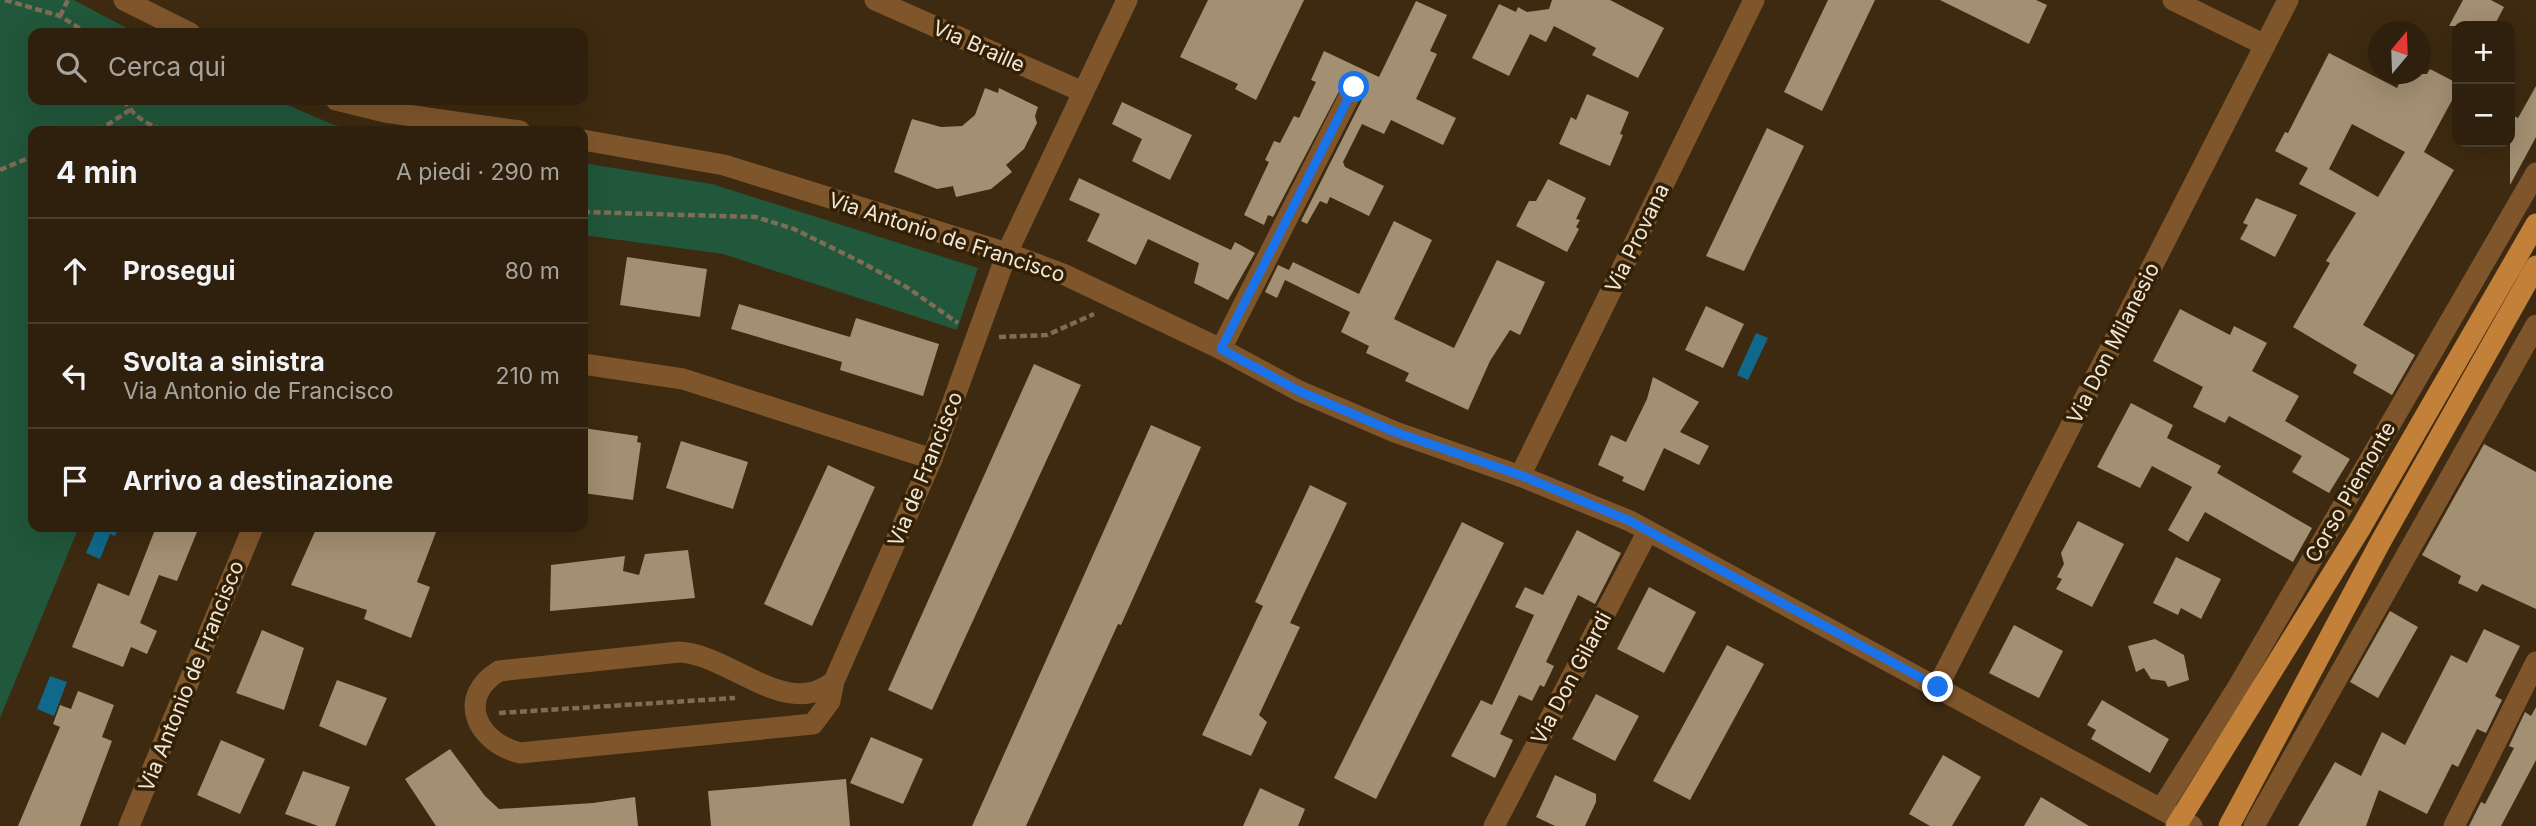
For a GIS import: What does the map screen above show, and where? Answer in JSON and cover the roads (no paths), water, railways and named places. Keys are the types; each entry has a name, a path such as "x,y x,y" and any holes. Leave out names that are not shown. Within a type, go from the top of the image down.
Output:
{"main road":[{"name":"Corso Piemonte","path":"2176,826 2360,529 2536,224"},
{"path":"2230,826 2381,541 2536,266"}],"street":[{"path":"124,0 180,28"},
{"name":"Via Braille","path":"875,0 1083,92"},
{"name":"Via de Francisco","path":"834,681 822,691 800,694 779,690 703,657 679,652 499,671 487,678 478,691 477,724 489,740 505,750 520,753 778,730 813,724 830,701 834,681 932,459 1007,253 1127,0"},
{"name":"Via Provana","path":"1520,475 1754,0"},
{"path":"2173,0 2265,45"},
{"name":"Via Don Milanesio","path":"1938,687 2288,0"},
{"path":"1221,349 1354,87"},
{"path":"356,105 385,112 484,126"},
{"name":"Via Antonio de Francisco","path":"588,141 724,164 1007,253 1120,301 1221,349 1299,391 1383,427 1520,475 1648,531 2192,826"},
{"name":"Corso Piemonte","path":"2161,809 2239,685 2536,173"},
{"path":"2254,826 2536,325"},
{"path":"588,366 683,379 932,459"},
{"name":"Via Don Gilardi","path":"1494,826 1648,531"},
{"name":"Via Antonio de Francisco","path":"129,826 251,532"},
{"path":"2454,826 2536,662"}],"water":[{"path":"1756,333 1768,338 1748,380 1737,375"},
{"path":"95,532 117,532 115,536 110,534 100,559 86,553"},
{"path":"50,676 67,682 54,716 37,709"}]}
